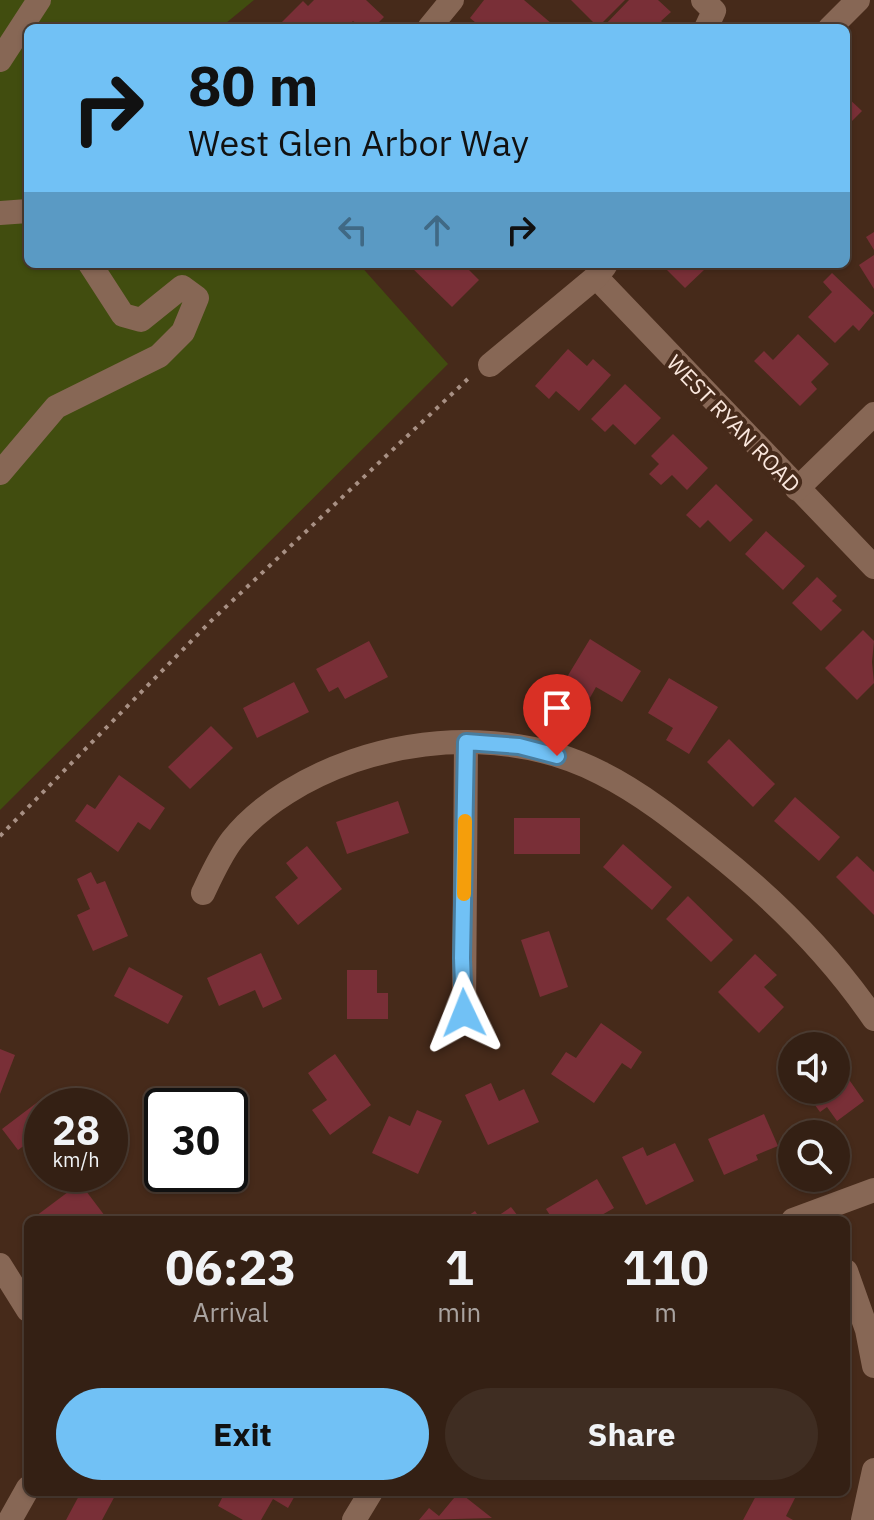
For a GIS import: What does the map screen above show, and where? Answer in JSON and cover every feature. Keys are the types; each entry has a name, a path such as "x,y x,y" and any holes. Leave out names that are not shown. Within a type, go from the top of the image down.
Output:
{"street":[{"path":"0,60 39,0"},
{"path":"432,24 452,0"},
{"path":"703,0 714,11 708,24"},
{"path":"834,24 858,0"},
{"path":"0,213 24,211"},
{"path":"0,473 56,407 159,356 183,332 197,298 182,287 141,320 123,315 93,268"},
{"path":"490,365 601,270"},
{"name":"WEST RYAN ROAD","path":"601,270 797,489 874,567"},
{"path":"797,489 874,414"},
{"path":"464,1013 462,958 466,742"},
{"path":"203,893 234,837 270,805 338,767 393,750 439,743 519,746 574,761 612,778 659,808 780,908 833,964 874,1019"},
{"path":"824,1215 874,1190"},
{"path":"0,1265 24,1304"},
{"path":"850,1282 867,1330 874,1366"},
{"path":"863,1520 874,1470"},
{"path":"10,1520 24,1495"},
{"path":"354,1520 369,1496"}],"path":[{"path":"0,836 263,571 471,375 490,365"}],"green space":[{"path":"0,0 254,0 225,24 24,24 24,268 363,268 448,364 0,810"}],"building":[{"path":"314,0 366,0 384,17 377,24 356,24 353,21 350,24 280,24 303,1 308,6"},
{"path":"484,0 524,0 552,24 477,24 470,18"},
{"path":"571,0 625,0 601,24 595,24"},
{"path":"629,0 658,0 671,12 661,21 664,24 606,24"},
{"path":"850,100 862,111 850,123"},
{"path":"874,232 874,250 866,237"},
{"path":"874,255 874,289 859,265"},
{"path":"412,268 467,268 479,280 452,307"},
{"path":"665,268 705,269 685,288"},
{"path":"832,273 874,313 859,331 853,325 835,343 808,317 832,292 823,282"},
{"path":"798,334 829,364 811,382 817,389 800,406 754,361 764,351 773,360"},
{"path":"568,349 587,366 593,359 611,375 579,411 556,391 549,399 535,386"},
{"path":"625,384 661,418 635,445 613,424 605,432 591,419"},
{"path":"673,434 708,468 687,490 672,475 661,485 649,474 659,464 651,456"},
{"path":"716,484 753,520 730,542 708,520 700,528 686,515"},
{"path":"766,531 805,566 783,590 745,554"},
{"path":"817,577 837,596 832,601 842,610 821,631 792,603"},
{"path":"863,630 874,641 874,683 857,700 825,668"},
{"path":"590,639 641,671 622,702 596,687 587,703 561,687"},
{"path":"369,641 388,677 345,699 338,687 329,692 316,669"},
{"path":"669,678 718,707 689,754 666,740 673,728 648,713"},
{"path":"294,682 309,712 257,738 243,708"},
{"path":"211,726 233,748 190,789 168,767"},
{"path":"729,739 775,784 753,807 707,762"},
{"path":"119,775 165,808 150,830 138,822 118,852 75,821 87,804 95,809"},
{"path":"795,797 840,837 819,861 774,821"},
{"path":"398,801 409,833 347,854 336,822"},
{"path":"514,818 580,818 580,854 514,854"},
{"path":"623,844 672,887 652,910 603,867"},
{"path":"307,846 342,889 298,925 275,897 298,878 286,863"},
{"path":"857,856 874,872 874,915 836,877"},
{"path":"91,872 97,884 105,881 128,936 93,951 77,915 90,909 77,879"},
{"path":"688,896 733,940 711,962 666,919"},
{"path":"549,931 568,987 540,997 521,940"},
{"path":"261,953 282,999 263,1008 255,990 219,1006 207,978"},
{"path":"755,954 777,975 764,987 784,1007 759,1033 718,992"},
{"path":"129,967 183,996 168,1024 114,996"},
{"path":"347,970 377,970 377,993 388,993 388,1019 347,1019"},
{"path":"601,1023 642,1052 631,1069 622,1063 594,1103 551,1074 566,1052 576,1058"},
{"path":"0,1049 15,1055 0,1094"},
{"path":"335,1054 371,1105 330,1135 312,1110 327,1100 308,1073"},
{"path":"850,1081 864,1101 838,1120 827,1107 820,1112 814,1104 850,1104"},
{"path":"491,1083 499,1101 524,1089 539,1122 488,1145 465,1095"},
{"path":"417,1110 442,1121 418,1174 372,1153 389,1116 410,1126"},
{"path":"24,1112 24,1146 18,1150 2,1129"},
{"path":"764,1114 778,1146 756,1155 758,1160 724,1175 708,1139"},
{"path":"675,1143 694,1181 646,1205 622,1157 643,1147 647,1156"},
{"path":"597,1179 614,1208 600,1216 550,1216 546,1209"},
{"path":"68,1192 87,1192 105,1216 36,1216"},
{"path":"511,1207 518,1216 498,1216"},
{"path":"79,1496 115,1496 102,1520 66,1520"},
{"path":"223,1496 295,1496 288,1508 273,1499 261,1520 243,1520 218,1506"},
{"path":"456,1496 464,1496 492,1518 419,1520 429,1508 439,1516"},
{"path":"756,1496 796,1496 786,1516 793,1520 743,1520"}],"slow traffic":[{"path":"464,894 465,821"}],"route":[{"path":"464,1013 462,958 466,742 519,746 557,756"}]}
